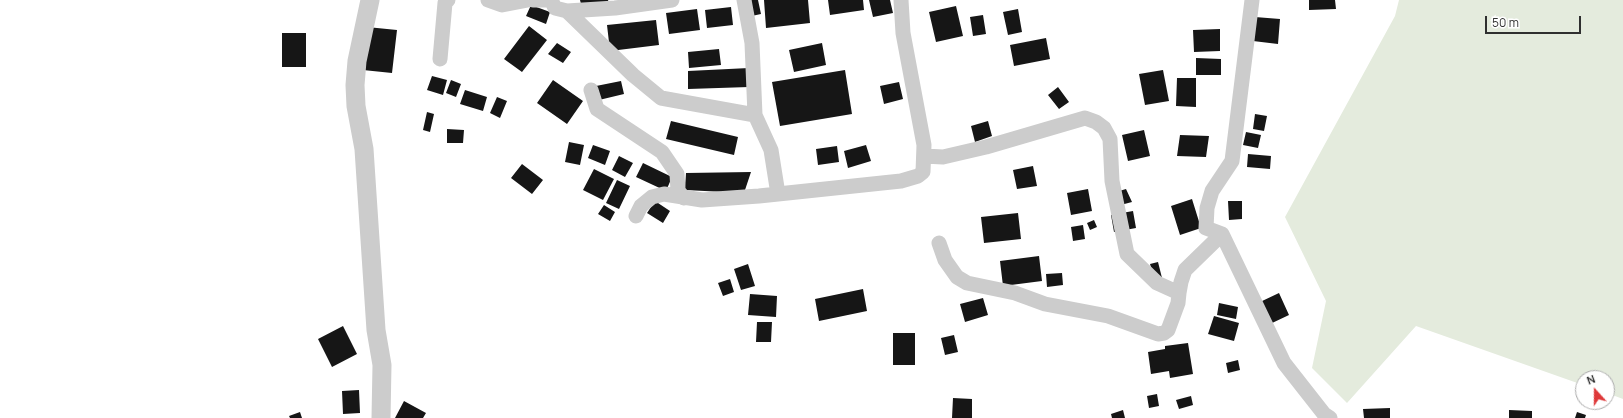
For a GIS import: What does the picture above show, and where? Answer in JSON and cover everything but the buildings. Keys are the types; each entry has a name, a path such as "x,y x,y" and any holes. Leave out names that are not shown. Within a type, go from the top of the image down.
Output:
{"street":[{"path":"370,0 356,61 355,85 364,149 376,330 382,365 381,418"},
{"path":"440,59 445,3 448,0"},
{"path":"488,0 502,5 528,0"},
{"path":"533,0 551,0 555,8 567,11 615,8 672,0"},
{"path":"744,0 752,43 755,115 771,150 778,194"},
{"path":"636,216 642,206 652,197 664,194 702,200 778,194 909,180 923,172 924,156 922,137 903,33 901,0"},
{"path":"1252,0 1232,161 1212,191 1207,208 1206,228 1222,234 1284,363 1324,414 1330,418"},
{"path":"567,11 633,75 662,98 755,115"},
{"path":"591,90 598,109 662,152 676,174 678,191 684,198"},
{"path":"924,156 943,157 986,147 1085,118 1096,122 1104,128 1110,139 1112,181 1127,254 1157,283 1180,293"},
{"path":"939,243 946,260 953,271 967,283 1015,293 1045,304 1108,316 1158,334 1164,333 1168,330 1173,320 1185,270 1222,234"}],"shaded area":[{"path":"1399,0 1623,0 1623,399 1615,396 1615,370 1575,370 1575,382 1416,326 1347,403 1312,368 1326,301 1285,217 1395,16"}]}
